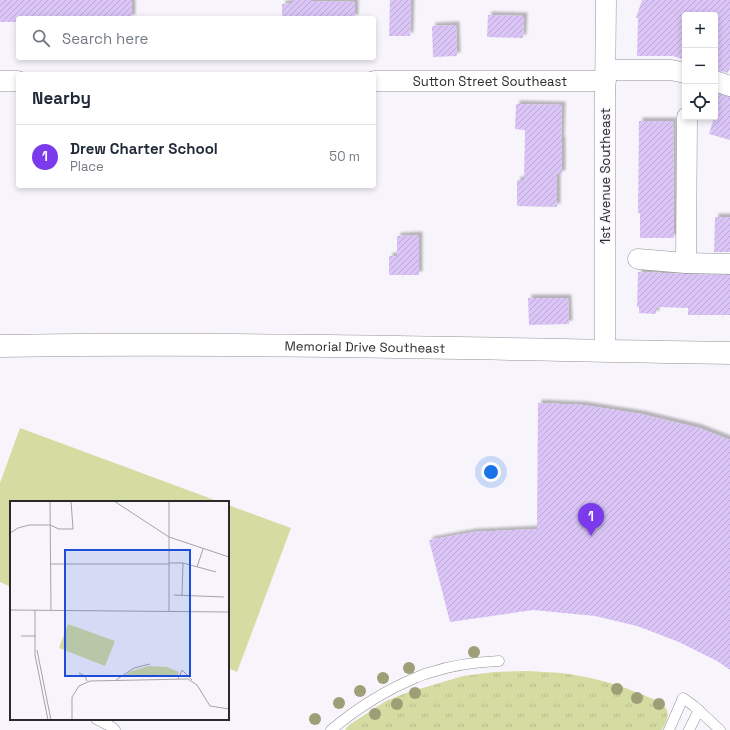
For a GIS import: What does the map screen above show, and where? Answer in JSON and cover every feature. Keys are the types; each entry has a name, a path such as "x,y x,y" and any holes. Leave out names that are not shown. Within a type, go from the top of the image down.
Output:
{"main road":[{"name":"Memorial Drive Southeast","path":"0,346 212,344 730,353"}],"street":[{"name":"1st Avenue Southeast","path":"605,351 606,0"},
{"name":"Sutton Street Southeast","path":"376,81 606,76 672,70 682,72"},
{"path":"0,81 16,81"},
{"path":"718,82 730,86"},
{"path":"686,120 686,263"},
{"path":"638,259 686,263 730,264"}],"lane":[{"path":"331,730 350,715 379,696 418,677 431,672 458,666 499,661"},
{"path":"668,730 683,698 699,710 720,730"},
{"path":"689,730 699,710"},
{"path":"98,720 115,730"}],"green space":[{"path":"20,428 217,501 10,501 10,587 0,582 0,483"},
{"path":"229,505 291,528 237,672 229,668"},
{"path":"526,671 579,676 607,682 625,688 652,698 663,705 667,710 666,722 662,730 345,730 349,725 386,701 406,693 463,676 494,672"}],"building":[{"path":"0,0 132,0 132,16 16,16 16,22 0,22"},
{"path":"292,0 355,2 355,16 282,16 282,4 292,3"},
{"path":"390,0 411,0 410,36 389,36"},
{"path":"642,0 730,0 730,66 728,73 718,71 718,12 682,12 682,59 673,56 637,56 638,18 636,18"},
{"path":"488,15 524,16 523,38 487,37"},
{"path":"456,25 457,56 433,57 432,26"},
{"path":"718,94 730,97 730,140 709,134 713,120 718,120"},
{"path":"516,104 562,105 562,174 557,174 557,207 517,206 517,180 524,180 525,130 515,129"},
{"path":"639,121 673,121 674,238 640,238 640,213 638,213"},
{"path":"715,217 730,217 730,252 714,252"},
{"path":"419,235 419,275 389,275 389,256 397,256 397,236"},
{"path":"638,272 730,275 730,315 688,315 688,308 658,307 656,308 656,314 639,313 639,307 637,307"},
{"path":"528,298 568,298 569,324 529,325"},
{"path":"538,403 583,405 641,414 699,428 730,440 730,670 717,661 679,642 637,626 595,616 533,610 450,622 429,540 473,532 537,529"}],"place":[{"name":"Drew Charter School","path":"591,536"}]}
